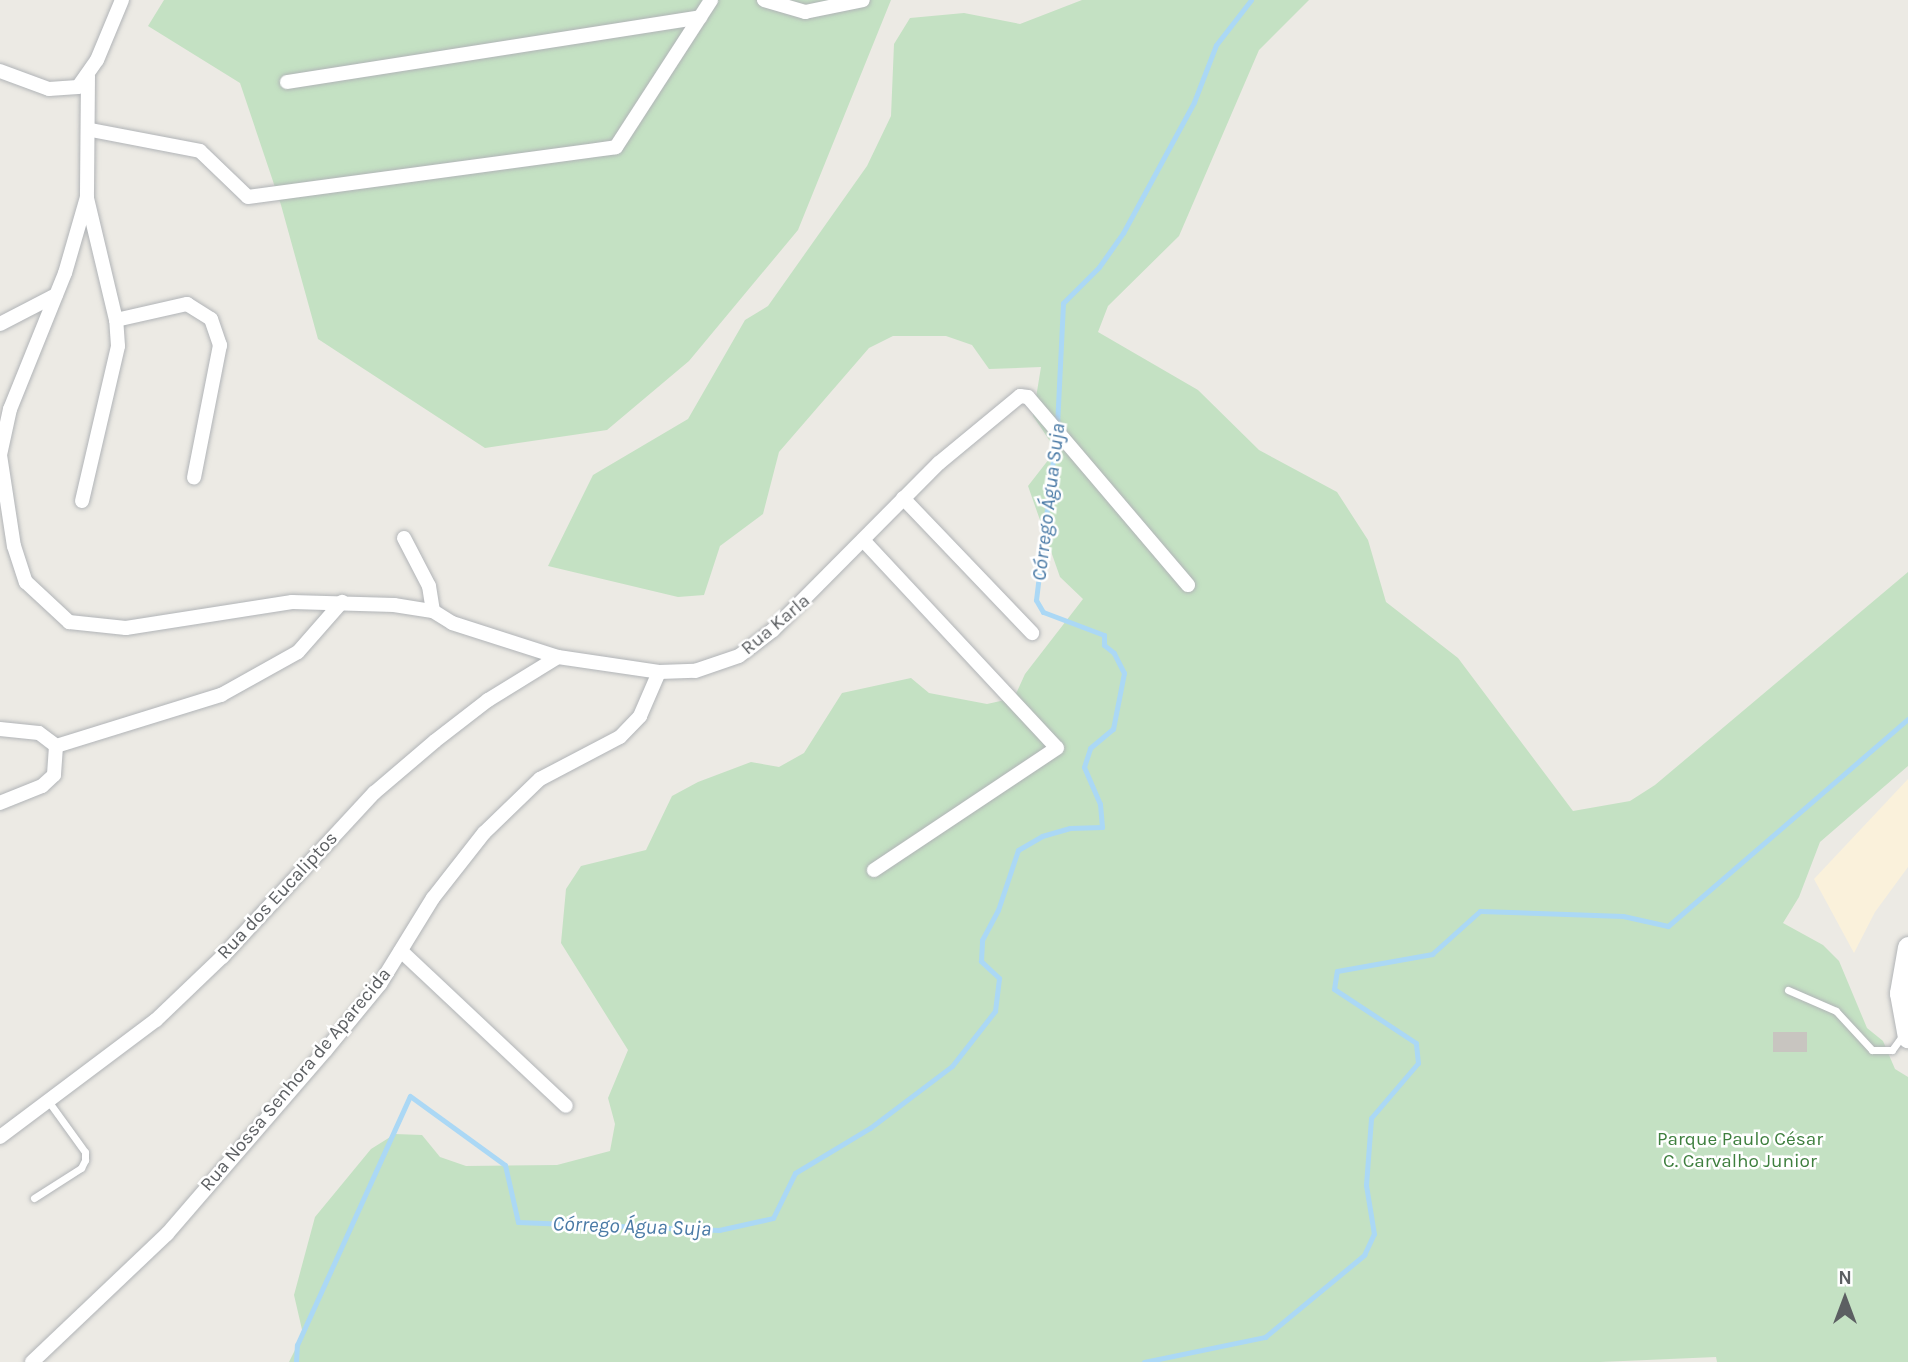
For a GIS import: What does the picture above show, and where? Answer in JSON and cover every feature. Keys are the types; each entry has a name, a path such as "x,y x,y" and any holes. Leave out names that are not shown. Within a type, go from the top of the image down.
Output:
{"main road":[{"path":"1907,1034 1900,993 1908,947"}],"street":[{"path":"122,0 88,76 91,130 87,197 57,295 10,409 0,456 14,546 26,582 44,602 69,622 126,628 250,606 342,602 433,611 429,586 404,538"},
{"path":"91,130 200,151 248,197 616,147 711,0"},
{"path":"764,0 805,12 863,0"},
{"path":"287,82 700,17"},
{"path":"0,71 49,89 66,90 88,76"},
{"path":"82,501 118,346 116,320 87,197"},
{"path":"0,324 57,295"},
{"path":"116,320 187,304 211,319 220,345 194,477"},
{"name":"Rua Karla","path":"433,611 452,623 558,657 659,672 695,671 739,656 802,604 903,498 1020,396 1028,397 1188,585"},
{"path":"903,498 1032,634"},
{"path":"863,540 1057,748 874,870"},
{"path":"56,746 221,695 298,652 342,602"},
{"name":"Rua dos Eucaliptos","path":"0,1137 114,1055 194,984 384,785 461,719 558,657"},
{"name":"Rua Nossa Senhora de Aparecida","path":"32,1362 167,1234 373,993 433,898 484,833 540,779 620,737 640,716 659,672"},
{"path":"0,729 39,733 56,746"},
{"path":"0,803 42,786 54,775 56,746"},
{"path":"401,951 566,1107"}],"lane":[{"path":"1788,990 1836,1011 1872,1050 1892,1050 1907,1034"},
{"path":"34,1198 81,1168 85,1160 85,1152 49,1102"}],"shaded area":[{"path":"1908,779 1908,867 1875,912 1854,953 1814,879"}],"green space":[{"path":"164,0 891,0 798,230 689,361 607,430 485,448 318,339 281,205 240,83 148,26"},
{"name":"Parque Paulo César C. Carvalho Junior","path":"1082,0 1309,0 1259,50 1179,236 1108,306 1098,332 1198,390 1259,450 1337,492 1368,540 1386,602 1458,658 1573,811 1630,801 1655,785 1908,572 1908,766 1820,842 1799,897 1783,923 1823,945 1839,961 1867,1028 1883,1041 1895,1069 1908,1077 1908,1362 1717,1362 1716,1357 1600,1362 289,1362 303,1334 294,1295 315,1217 371,1149 395,1134 422,1135 440,1157 466,1166 557,1165 610,1151 615,1124 608,1098 628,1050 561,943 566,889 581,866 646,850 672,796 698,782 751,762 779,767 804,753 842,693 911,678 929,693 987,704 1014,698 1025,674 1083,599 1060,577 1028,486 1056,450 1033,416 1041,367 989,369 972,345 946,336 893,336 869,348 779,452 763,514 720,546 704,595 678,597 548,566 593,475 688,419 745,320 768,306 867,166 891,116 894,44 910,18 964,13 1020,24"}],"building":[{"path":"1773,1032 1807,1032 1807,1052 1773,1052"}],"waterway":[{"name":"Córrego Água Suja","path":"1057,426 1063,303 1099,267 1123,233 1194,102 1216,45 1251,0"},
{"name":"Córrego Água Suja","path":"296,1362 297,1345 410,1096 505,1165 518,1222 719,1230 773,1218 795,1173 870,1128 952,1066 995,1011 999,978 981,961 982,940 998,910 1018,850 1042,836 1070,828 1102,827 1100,804 1084,767 1090,748 1113,729 1124,673 1114,653 1104,645 1104,635 1043,612 1036,600 1056,435"},
{"path":"1144,1362 1265,1337 1364,1255 1374,1234 1366,1185 1371,1118 1418,1063 1416,1043 1334,989 1337,971 1432,954 1480,911 1623,916 1668,926 1908,719"}]}
